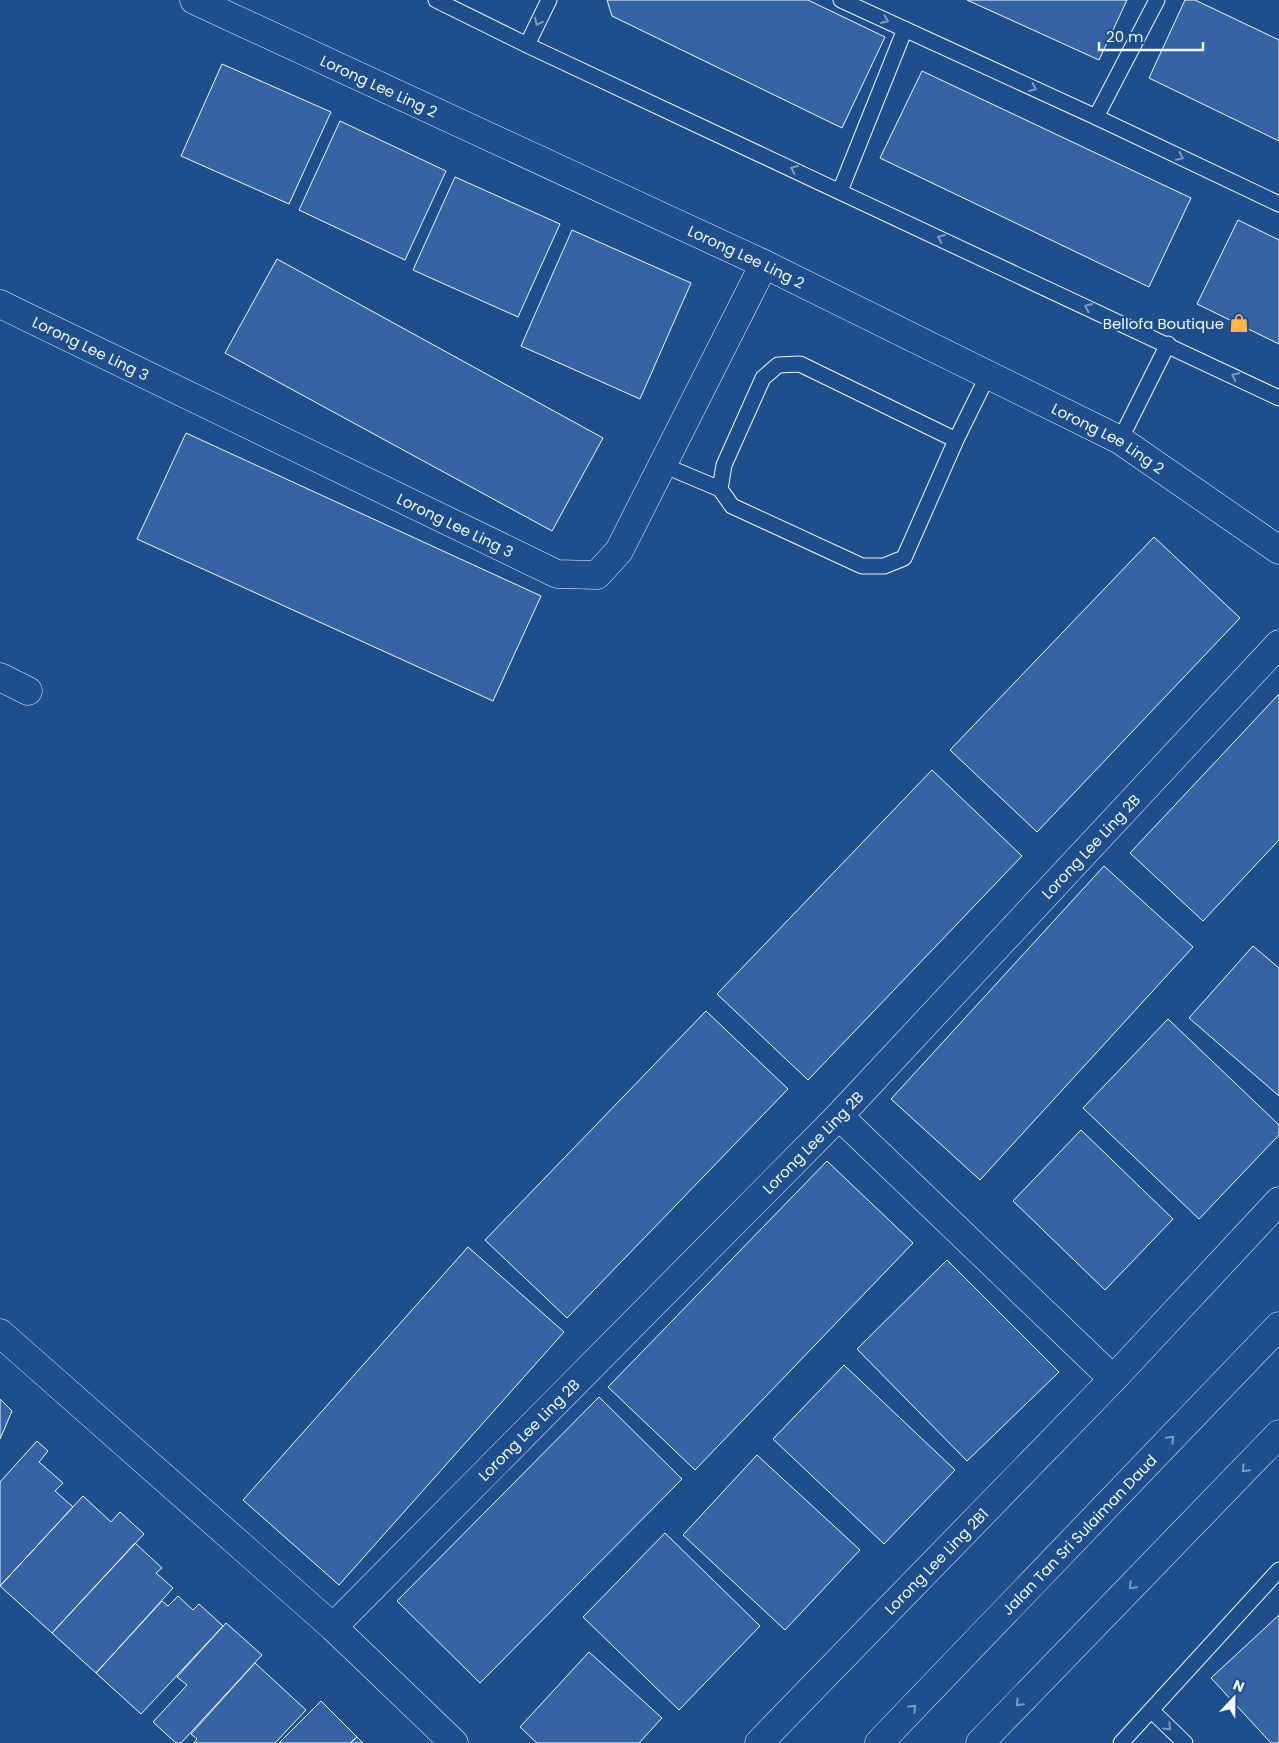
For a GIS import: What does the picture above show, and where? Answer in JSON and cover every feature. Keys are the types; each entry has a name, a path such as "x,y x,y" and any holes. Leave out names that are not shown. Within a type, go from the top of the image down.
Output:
{"street":[{"name":"Lorong Lee Ling 2","path":"194,0 764,264 1120,440 1279,550"},
{"name":"Lorong Lee Ling 3","path":"0,304 557,574 598,575 619,551 764,264"},
{"name":"Lorong Lee Ling 2B","path":"333,1627 839,1116 1279,644"},
{"path":"0,677 28,691"},
{"path":"839,1116 1113,1379"},
{"name":"Lorong Lee Ling 2B1","path":"759,1743 1113,1379 1279,1201"},
{"name":"Jalan Tan Sri Sulaiman Daud","path":"879,1743 1279,1326"},
{"path":"0,1333 333,1627 454,1743"},
{"path":"980,1743 1279,1434"}],"lane":[{"path":"436,0 527,45 1168,344 1279,398"},
{"path":"527,45 549,0"},
{"path":"841,0 1096,117 1279,204"},
{"path":"1096,117 1157,0"},
{"path":"840,191 905,29"},
{"path":"1120,440 1168,344"},
{"path":"720,490 724,464 763,378 778,365 800,364 956,440"},
{"path":"663,465 720,490 732,506 802,539 862,566 884,566 904,558 956,440 988,375"},
{"path":"1121,1743 1279,1570"},
{"path":"1152,1711 1185,1743"}],"building":[{"path":"607,0 808,0 885,37 842,128 612,16"},
{"path":"967,0 1127,0 1099,60"},
{"path":"1185,0 1195,0 1279,40 1279,141 1149,78"},
{"path":"222,64 331,112 289,204 181,156"},
{"path":"922,71 1191,198 1149,287 880,158"},
{"path":"340,121 446,171 405,260 299,210"},
{"path":"455,177 560,224 518,317 413,270"},
{"path":"1238,220 1279,240 1279,344 1197,304"},
{"path":"572,230 691,283 640,399 521,346"},
{"path":"277,259 603,438 552,531 225,353"},
{"path":"186,433 541,596 493,701 137,539"},
{"path":"1154,537 1240,618 1037,832 950,750"},
{"path":"1279,694 1279,840 1203,921 1130,853"},
{"path":"932,770 1022,856 808,1080 717,994"},
{"path":"1104,866 1193,947 980,1180 891,1099"},
{"path":"1253,946 1279,968 1279,1096 1189,1018"},
{"path":"706,1011 788,1089 567,1318 485,1240"},
{"path":"1168,1019 1279,1125 1279,1135 1199,1219 1083,1108"},
{"path":"1081,1130 1173,1219 1105,1290 1013,1201"},
{"path":"827,1161 913,1243 695,1470 608,1387"},
{"path":"468,1247 564,1332 339,1585 243,1500"},
{"path":"947,1260 1059,1372 967,1461 857,1349"},
{"path":"844,1365 955,1470 884,1544 773,1439"},
{"path":"599,1397 682,1479 480,1683 397,1601"},
{"path":"0,1399 12,1411 0,1439"},
{"path":"37,1441 48,1451 39,1462 63,1483 55,1491 73,1507 0,1586 0,1482"},
{"path":"757,1455 860,1550 785,1630 683,1535"},
{"path":"83,1496 111,1522 120,1512 144,1534 52,1633 0,1586"},
{"path":"665,1533 760,1626 679,1710 583,1617"},
{"path":"135,1543 162,1568 156,1573 173,1588 96,1673 52,1633"},
{"path":"178,1596 193,1610 199,1604 223,1626 141,1714 96,1673 162,1601 168,1606"},
{"path":"1279,1615 1279,1743 1271,1743 1211,1678"},
{"path":"226,1623 262,1655 181,1743 176,1743 153,1722 187,1685 177,1677"},
{"path":"589,1652 662,1718 639,1743 537,1743 520,1727"},
{"path":"255,1663 306,1710 275,1743 194,1743 197,1739 191,1734"},
{"path":"321,1701 357,1737 350,1743 279,1743"},
{"path":"357,1737 363,1743 350,1743"}],"place":[{"name":"Bellofa Boutique","path":"1239,323"}]}
